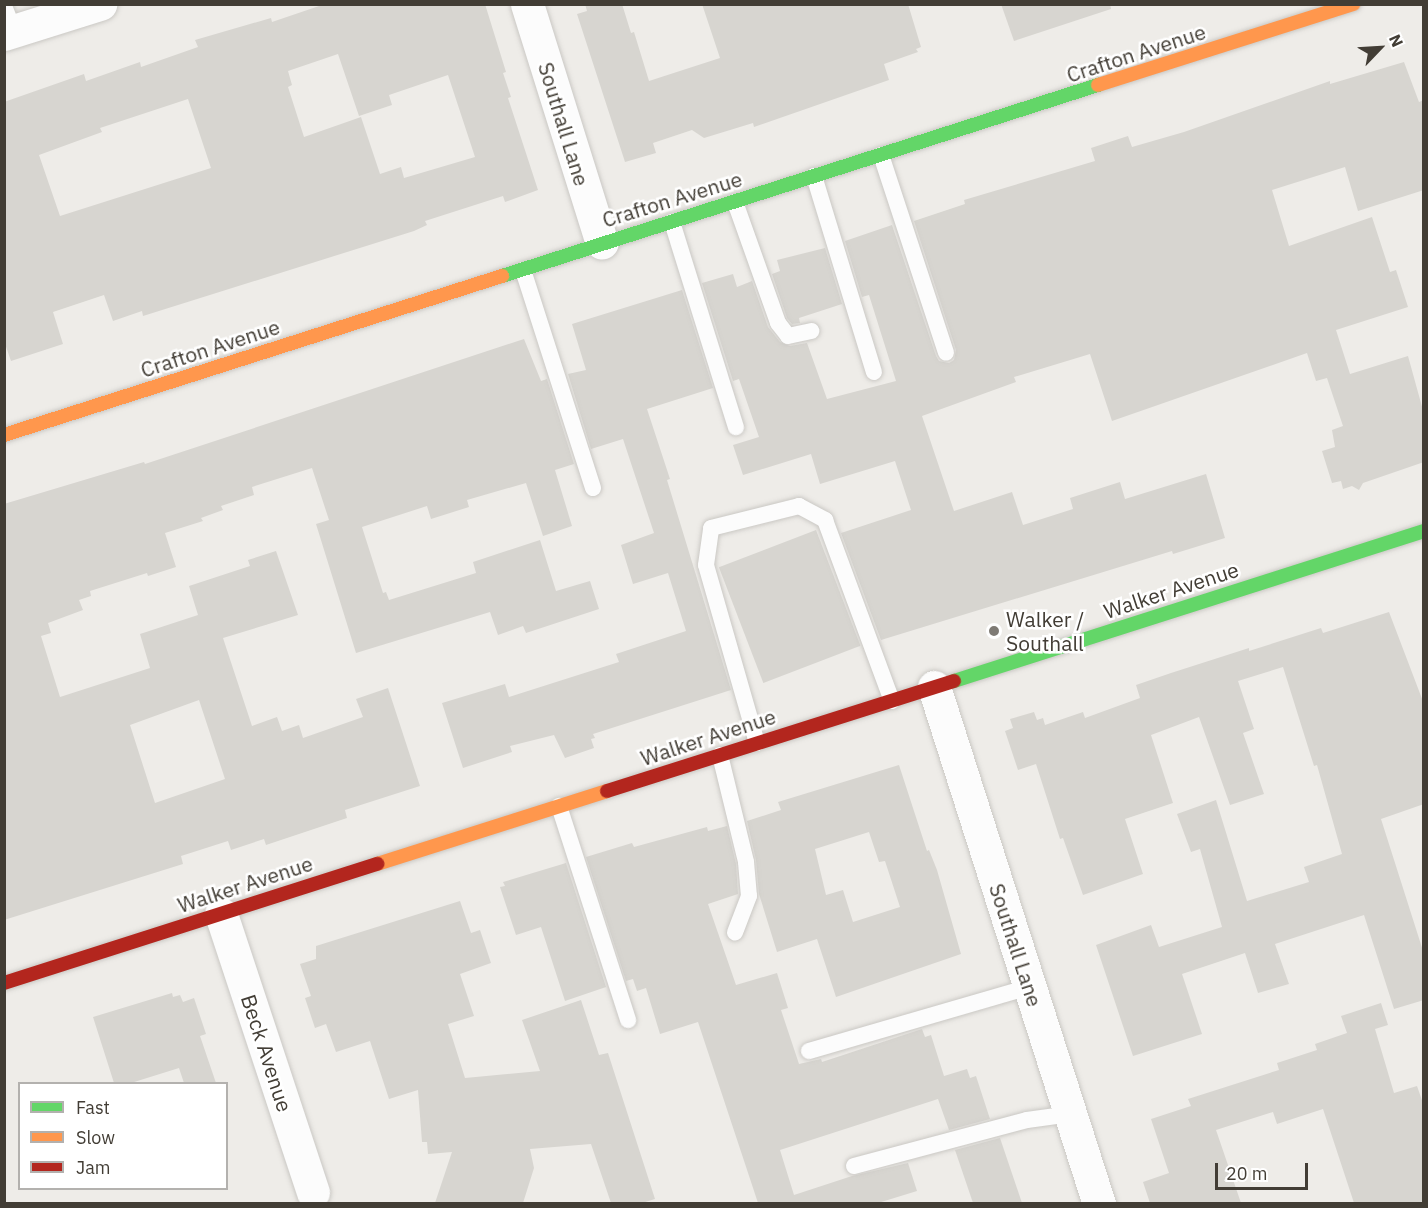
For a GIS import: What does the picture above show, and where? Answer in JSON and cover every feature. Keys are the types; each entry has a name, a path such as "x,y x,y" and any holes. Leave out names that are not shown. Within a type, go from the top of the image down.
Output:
{"street":[{"path":"8,24 100,4"},
{"name":"Southall Lane","path":"527,4 602,243"},
{"name":"Crafton Avenue","path":"4,435 881,154 993,122 1353,4"},
{"name":"Walker Avenue","path":"4,983 1424,531"},
{"name":"Southall Lane","path":"934,687 1099,1203"},
{"name":"Beck Avenue","path":"221,914 313,1192"}],"lane":[{"path":"881,154 946,353"},
{"path":"814,176 874,372"},
{"path":"735,202 778,323 788,336 811,331"},
{"path":"672,222 736,427"},
{"path":"523,270 593,488"},
{"path":"757,743 706,565 711,528 799,506 825,520 892,701"},
{"path":"720,755 746,862 749,896 735,932"},
{"path":"559,806 628,1020"},
{"path":"809,1051 1030,987"},
{"path":"854,1166 1027,1120 1071,1114"}],"building":[{"path":"325,4 485,4 506,72 503,73 511,97 508,98 538,190 505,202 503,196 425,221 427,225 414,231 143,316 142,311 113,321 104,295 53,312 63,344 11,361 4,341 4,102 84,74 86,81 140,62 141,67 198,47 195,40 271,18 272,22","holes":["338,54 359,116 392,105 389,95 448,75 475,157 404,178 401,167 380,174 361,117 304,137 288,87 292,85 288,71","188,99 211,168 60,216 39,155 102,132 100,128"]},
{"path":"585,4 622,4 631,33 634,32 649,81 720,58 702,4 908,4 921,47 916,49 918,52 884,64 889,80 754,127 753,123 704,138 692,130 653,143 656,153 625,162 577,14 587,11"},
{"path":"1001,4 1110,4 1111,9 1014,41"},
{"path":"1404,62 1419,102 1424,100 1424,190 1358,211 1345,167 1272,190 1289,246 1372,217 1390,272 1396,270 1408,307 1336,330 1350,374 1408,356 1424,414 1424,462 1363,483 1359,490 1352,486 1343,489 1341,481 1332,483 1322,451 1335,447 1332,430 1343,426 1327,378 1316,381 1307,353 1112,421 1090,354 1014,377 1016,382 922,416 954,511 1012,492 1023,525 1073,509 1070,498 1120,482 1125,499 1206,474 1225,538 1173,554 1172,551 881,640 841,533 911,510 895,461 820,484 811,454 743,475 733,445 759,437 739,379 733,381 702,283 733,274 737,287 752,281 768,327 780,342 790,346 807,343 827,399 896,381 869,295 862,297 845,241 892,225 936,356 939,361 949,363 954,360 956,350 914,221 965,204 964,200 1095,161 1091,148 1128,136 1132,147 1184,132 1330,81 1330,84"},
{"path":"825,248 842,304 799,318 800,323 792,324 787,318 772,274 780,271 777,260"},
{"path":"682,290 713,388 647,409 670,479 667,480 731,690 593,734 595,738 591,739 594,748 565,758 554,735 510,746 512,752 463,768 442,703 505,684 509,697 619,662 616,654 686,631 668,573 633,584 621,545 654,533 623,439 591,449 568,374 586,370 572,324"},
{"path":"524,339 541,381 547,379 574,464 555,470 572,526 543,536 526,483 467,500 469,507 431,519 427,506 362,527 383,593 386,592 389,600 476,573 473,562 540,540 556,591 590,581 599,609 526,633 523,626 498,635 490,612 356,653 316,524 329,520 312,468 252,487 254,495 221,506 223,510 201,518 203,521 165,533 176,567 148,576 147,573 90,591 91,596 79,600 83,610 48,623 51,633 41,636 60,697 150,668 140,634 198,615 189,586 250,566 248,560 276,551 298,615 223,638 252,726 277,717 282,731 299,725 303,738 363,717 356,699 388,688 420,786 345,810 347,818 266,845 264,839 231,850 228,841 181,856 183,864 4,920 4,504 144,462 145,464","holes":["199,700 225,779 155,803 130,725"]},
{"path":"816,530 860,646 763,683 719,567"},
{"path":"1389,612 1424,704 1424,804 1381,819 1424,954 1424,1000 1394,1009 1364,915 1275,944 1289,984 1258,993 1245,953 1182,974 1202,1034 1133,1056 1096,945 1151,925 1159,947 1222,927 1200,849 1191,852 1177,814 1216,800 1247,901 1309,882 1304,867 1342,854 1317,765 1314,766 1283,667 1238,681 1254,729 1243,733 1264,794 1230,805 1199,717 1151,735 1173,803 1125,819 1143,874 1083,895 1063,838 1060,839 1036,764 1018,770 1005,731 1013,728 1010,719 1034,712 1037,720 1043,718 1045,725 1083,712 1085,718 1140,698 1136,685 1249,648 1249,651 1321,628 1323,633"},
{"path":"899,765 927,851 929,850 937,870 961,954 836,997 817,939 777,952 759,894 756,860 747,821 781,810 778,802","holes":["869,832 879,862 885,861 900,907 853,922 843,890 826,895 815,849"]},
{"path":"727,826 736,864 738,894 708,904 736,985 777,973 788,1008 781,1010 799,1064 821,1059 822,1062 922,1029 925,1037 931,1035 944,1076 967,1069 970,1078 976,1076 990,1119 949,1130 938,1099 780,1150 794,1195 852,1176 908,1163 917,1191 878,1203 758,1203 698,1022 660,1034 646,988 637,991 633,979 626,981 586,857 632,843 634,847 707,827 708,831"},
{"path":"566,863 606,987 565,1001 541,927 516,935 500,887 505,886 503,882"},
{"path":"460,901 471,933 480,930 491,963 460,974 474,1016 448,1024 465,1078 540,1071 522,1020 581,1000 599,1055 608,1053 655,1199 642,1203 611,1203 591,1144 530,1149 534,1168 523,1203 435,1203 452,1152 428,1154 427,1142 422,1142 418,1090 389,1099 370,1041 336,1052 326,1024 315,1028 305,998 311,996 300,964 316,959 316,946"},
{"path":"172,993 173,997 180,995 183,1002 194,998 206,1034 200,1036 216,1082 184,1082 179,1068 134,1082 114,1082 93,1017"},
{"path":"1381,1003 1388,1025 1375,1029 1394,1093 1417,1086 1424,1106 1424,1203 1354,1203 1323,1109 1277,1124 1273,1112 1216,1130 1241,1203 1150,1203 1143,1182 1169,1173 1151,1119 1191,1106 1188,1099 1279,1070 1277,1063 1317,1050 1315,1044 1347,1033 1341,1016"},
{"path":"1000,1138 1022,1203 973,1203 955,1150"}],"traffic: fast":[{"path":"502,276 1098,85"},
{"path":"954,681 1424,531"}],"traffic: slow":[{"path":"1098,85 1353,4"},
{"path":"4,435 502,276"},
{"path":"377,864 607,791"}],"traffic: jam":[{"path":"607,791 954,681"},
{"path":"4,983 377,864"}],"place":[{"name":"Walker / Southall","path":"994,631"}]}
